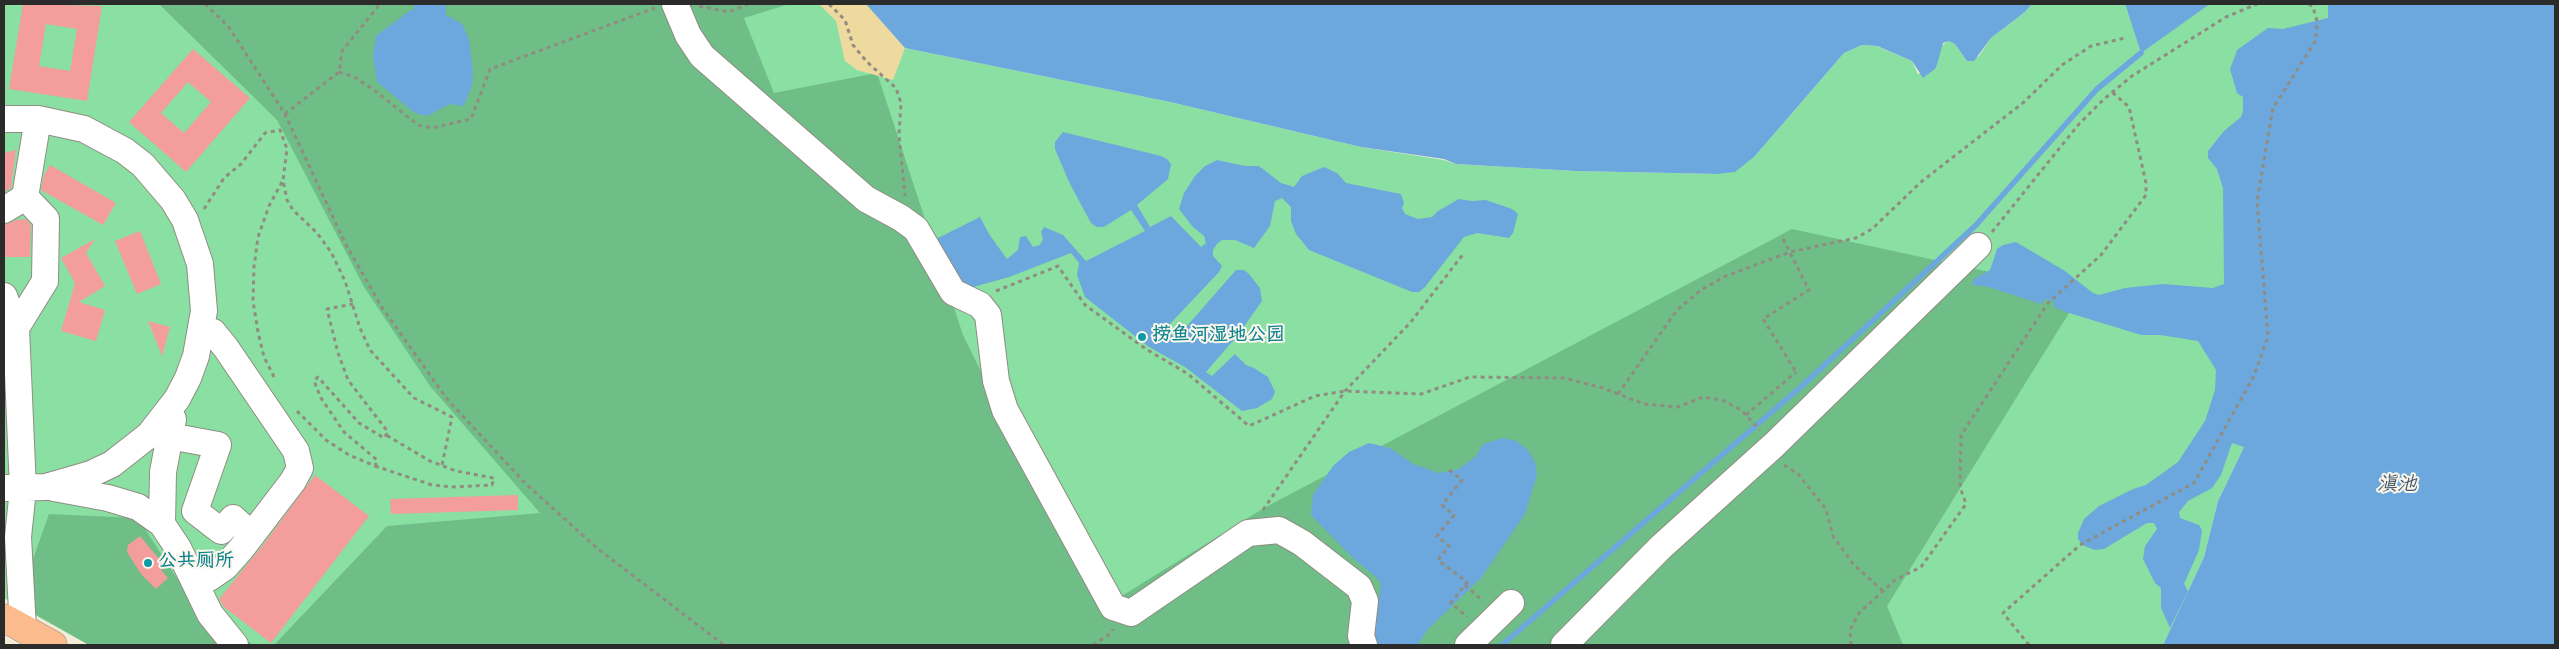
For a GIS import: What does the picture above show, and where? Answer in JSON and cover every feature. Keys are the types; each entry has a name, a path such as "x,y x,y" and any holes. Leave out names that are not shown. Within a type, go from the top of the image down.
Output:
{"main road":[{"path":"13,623 53,645"}],"street":[{"path":"676,5 688,35 702,56 866,199 916,230 953,292 980,306 988,315 996,381 1005,410 1113,607 1131,613 1248,533 1279,530 1302,543 1359,587 1365,601 1361,636 1364,645"},
{"path":"4,119 38,119 84,129 125,151 159,182 173,200 188,228 200,264 204,287 202,330 188,378 178,399 168,436 163,472 162,524"},
{"path":"16,328 45,281 46,219 14,204 38,119"},
{"path":"1564,645 1661,547 1774,445 1978,246"},
{"path":"4,296 16,328 24,488 18,537 13,623"},
{"path":"194,581 209,578 225,567 293,481 300,468 300,460 296,451 226,348 213,332 202,330"},
{"path":"24,488 69,482 112,464 148,435 178,399"},
{"path":"168,436 218,445 195,511 221,531 233,518 252,534"},
{"path":"24,488 108,498 138,507 162,524 178,548 210,614 235,645"},
{"path":"1468,645 1511,603"}],"path":[{"path":"205,4 228,26 285,114 349,251 381,306 447,399 526,484 598,549 724,645"},
{"path":"285,114 339,72 342,51 380,4"},
{"path":"339,72 354,77 374,90 418,125 432,128 471,120 490,69 676,5 729,12 748,4"},
{"path":"829,4 845,20 853,45 867,62 896,88 901,103 899,135 909,224"},
{"path":"1978,246 1993,231 2079,124 2112,92 2132,76 2226,16 2257,4"},
{"path":"2029,645 2003,613 2080,545 2194,483 2254,376 2268,336 2257,201 2273,108 2316,40 2317,21 2313,7 2309,4"},
{"path":"1618,394 1677,310 1701,290 1726,276 1790,252 1856,238 1872,229 1921,182 2024,102 2062,65 2090,46 2125,38"},
{"path":"1851,645 1850,630 1860,613 1882,590 1895,580 1921,567 1966,504 1960,487 1961,435 2048,303 2101,255 2146,195 2146,183 2128,106 2112,92"},
{"path":"188,228 200,217 210,197 224,178 241,164 266,133 280,130 286,149 283,180 287,200 293,210 317,233 331,252 345,281 370,350 414,398 452,418 442,465"},
{"path":"279,384 264,357 253,301 254,267 258,237 269,206 283,180"},
{"path":"980,306 986,294 1058,266 1086,305 1146,349 1188,374 1249,426 1315,396 1345,391 1421,394 1470,378 1564,378 1644,404 1678,407 1703,397 1722,400 1748,416 1796,372 1763,319 1809,290 1783,239"},
{"path":"1248,533 1345,391 1410,323 1464,253"},
{"path":"353,304 327,309 338,354 348,380 388,432 386,435"},
{"path":"375,466 377,460 344,432 322,398 314,381 318,377 359,423 384,438 386,435"},
{"path":"292,405 308,424 326,440 349,455 375,466 432,486 453,488 492,485 494,478 456,471 406,448 386,435"},
{"path":"1774,445 1779,461 1798,474 1826,509 1832,536 1854,565 1882,590"},
{"path":"1449,470 1462,480 1442,506 1454,515 1437,536 1449,546 1438,560 1467,582 1451,603 1460,611"},
{"path":"1465,585 1475,593"}],"green space":[{"name":"捞鱼河湿地公园","path":"4,4 866,4 905,48 1170,102 1361,147 1444,160 1456,164 1575,171 1717,174 1755,156 1844,53 1862,45 1876,46 1912,61 1918,74 1936,68 1940,47 1949,40 1955,44 1967,61 1979,56 1991,38 2025,12 2032,4 2125,4 2141,52 2210,4 2328,4 2329,41 2244,447 2218,501 2204,557 2163,645 89,645 4,598"},
{"path":"159,4 789,4 744,18 774,93 877,73 963,335 1099,610 1264,508 1792,229 2082,292 1887,606 1903,645 274,645 387,526 540,513 430,386 364,287 277,120"},
{"path":"49,514 138,518 187,594 253,645 89,645 17,604"}],"sand":[{"path":"819,4 866,4 905,48 893,80 857,70 845,61 836,21"}],"water":[{"path":"866,4 2032,4 2025,12 1991,38 1974,61 1967,61 1955,44 1949,41 1943,43 1936,68 1923,78 1912,61 1877,46 1862,45 1844,53 1755,156 1735,172 1717,174 1575,171 1456,164 1444,159 1361,147 1170,102 905,48"},
{"path":"2125,4 2210,4 2141,53"},
{"name":"滇池","path":"2328,4 2555,4 2555,645 2163,645 2204,557 2218,501 2244,447 2232,443 2221,475 2212,488 2188,501 2179,512 2180,518 2199,525 2202,530 2199,550 2184,584 2188,591 2170,628 2161,608 2161,588 2155,583 2143,559 2145,546 2157,529 2154,523 2147,523 2104,549 2095,550 2082,545 2078,539 2078,533 2084,519 2099,506 2133,489 2146,485 2178,462 2205,421 2215,390 2216,370 2198,341 2160,335 2141,335 2066,312 2054,307 2054,302 2046,299 2041,304 1989,287 1972,285 1974,279 1990,270 1997,249 2003,245 2016,242 2065,271 2093,293 2099,295 2125,288 2163,284 2213,288 2224,284 2223,188 2217,169 2208,158 2208,151 2224,131 2241,117 2243,111 2243,97 2237,93 2230,69 2237,50 2268,28 2283,29 2328,18"},
{"path":"420,7 441,12 462,24 469,39 473,72 472,85 464,106 450,104 427,116 415,113 377,82 373,56 376,36 408,12"},
{"path":"1063,132 1167,159 1171,164 1168,179 1137,205 1150,227 1171,216 1201,247 1206,243 1204,236 1193,227 1179,209 1184,193 1195,176 1205,166 1217,160 1245,166 1259,166 1281,183 1294,187 1302,176 1324,167 1337,173 1346,183 1401,194 1404,203 1402,208 1405,214 1418,219 1432,217 1438,211 1459,199 1472,201 1486,200 1512,209 1518,214 1513,233 1509,238 1477,233 1464,237 1425,287 1419,292 1412,292 1309,250 1296,234 1291,221 1291,207 1282,198 1275,201 1270,226 1254,248 1235,240 1222,240 1217,244 1213,250 1213,256 1222,266 1219,272 1169,325 1167,331 1173,336 1180,334 1236,270 1244,270 1249,274 1260,288 1262,301 1238,335 1206,372 1212,376 1235,354 1246,365 1268,377 1275,392 1272,399 1257,408 1242,411 1185,367 1149,347 1085,297 1077,275 1079,263 1071,253 1009,277 959,291 926,244 980,217 989,234 1007,259 1018,250 1020,237 1026,236 1033,247 1040,245 1043,239 1041,232 1044,227 1063,235 1086,261 1145,231 1131,210 1104,227 1097,227 1091,223 1070,184 1055,149 1055,142"},
{"path":"1503,438 1516,441 1527,449 1535,462 1537,475 1525,514 1481,578 1427,630 1418,645 1375,645 1372,639 1381,585 1378,579 1353,558 1311,515 1313,495 1333,466 1349,452 1369,443 1390,448 1413,464 1439,473 1459,469 1476,456 1483,444"}],"building":[{"path":"23,4 102,6 87,101 9,89","holes":["46,24 77,29 70,71 39,66"]},
{"path":"193,49 250,98 186,172 129,122","holes":["188,82 211,102 184,133 161,113"]},
{"path":"16,150 11,188 4,192 4,153"},
{"path":"50,165 116,203 103,225 41,190 44,175"},
{"path":"26,219 31,225 30,257 4,257 4,225"},
{"path":"140,231 161,284 137,294 115,241"},
{"path":"95,239 86,253 105,286 79,302 105,310 96,341 61,331 75,283 61,258"},
{"path":"148,321 170,327 162,356"},
{"path":"315,475 369,516 271,643 224,607 219,599 263,545"},
{"path":"518,495 518,510 391,514 390,499"},
{"name":"公共厕所","path":"140,536 160,560 163,567 161,570 168,578 156,589 141,574 127,552 128,545"}],"waterway":[{"path":"430,4 430,10"},
{"path":"1502,645 1803,385 1976,225 2097,89 2141,53"}],"place":[{"name":"捞鱼河湿地公园","path":"1142,337"},
{"name":"公共厕所","path":"148,563"}]}
